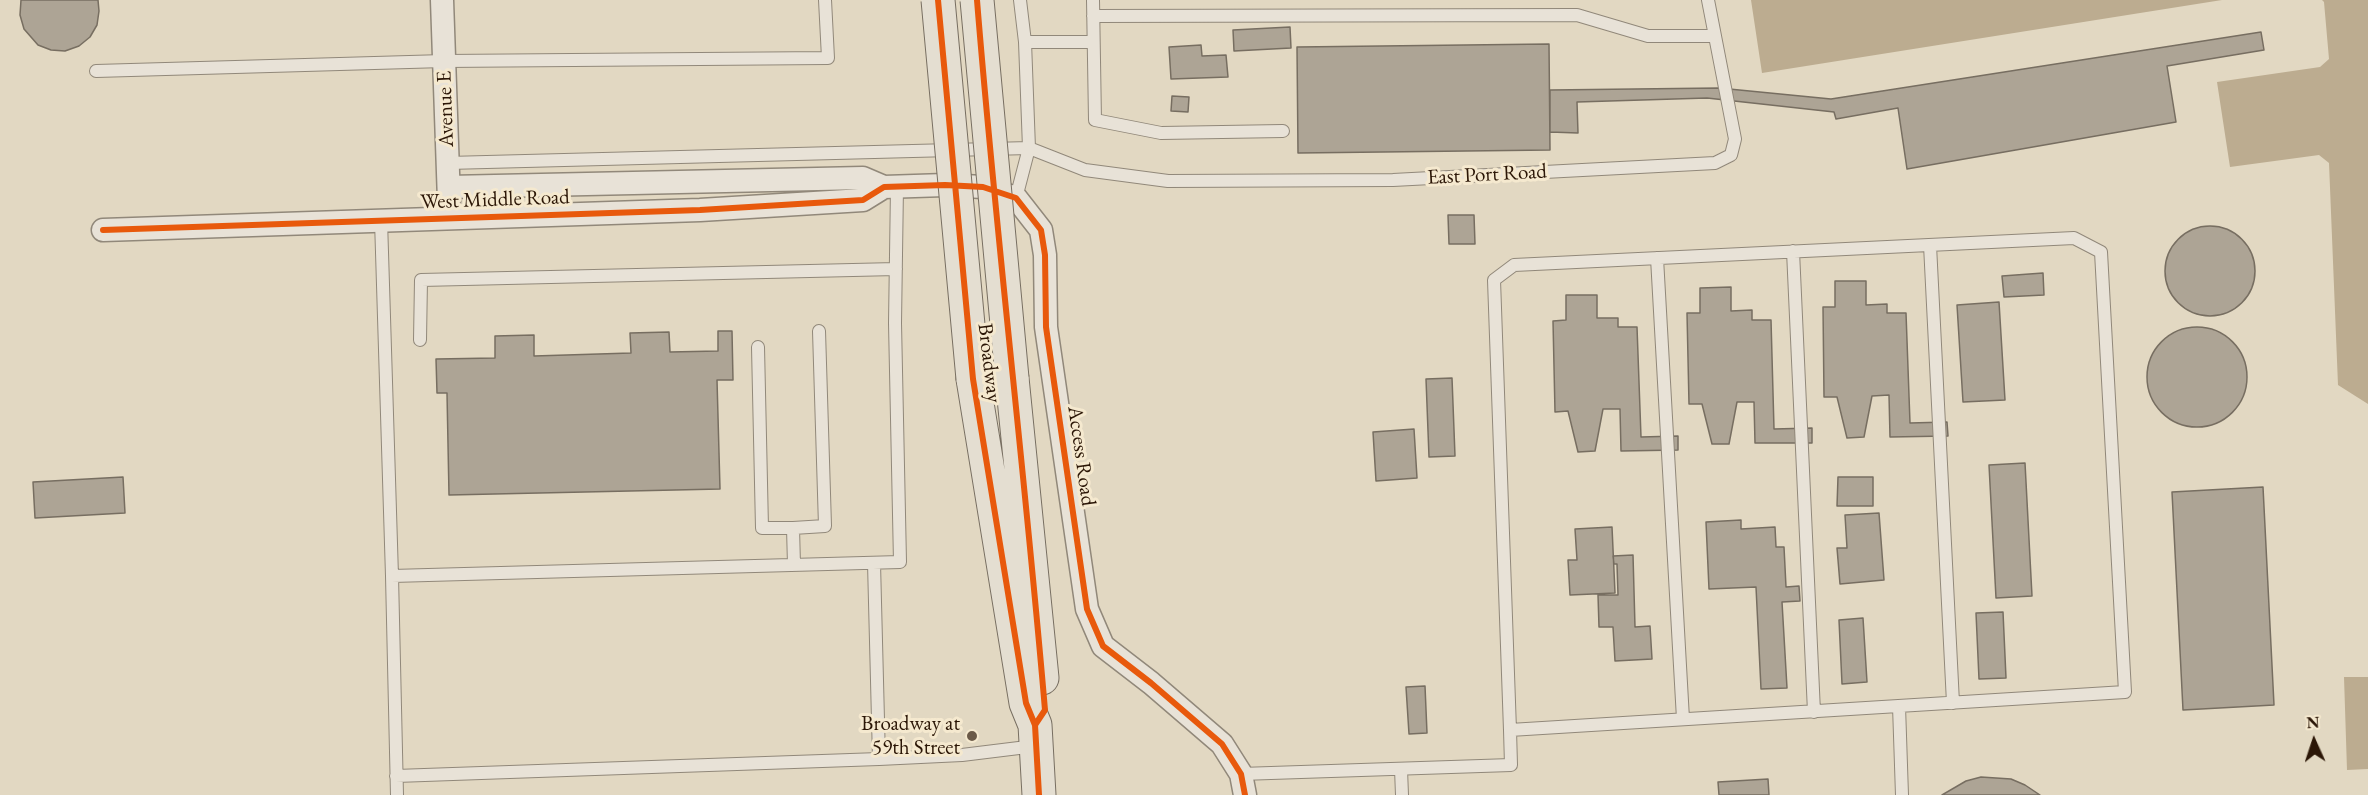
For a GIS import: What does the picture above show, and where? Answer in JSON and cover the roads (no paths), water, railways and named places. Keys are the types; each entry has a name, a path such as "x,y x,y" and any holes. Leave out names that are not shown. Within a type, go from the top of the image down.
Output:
{"main road":[{"name":"Broadway","path":"938,0 973,379 1026,703 1036,736 1039,795"},
{"name":"Broadway","path":"977,0 1012,378 1035,592 1044,710 1036,736"}],"street":[{"name":"Avenue E","path":"442,0 450,218"},
{"name":"West Middle Road","path":"449,187 863,178 891,187"},
{"path":"891,187 945,184 983,186 1016,198"},
{"name":"West Middle Road","path":"103,230 700,210 862,200 891,187"},
{"name":"Access Road","path":"1016,198 1041,230 1045,255 1046,327 1087,609 1103,646 1151,683 1222,744 1243,784"}],"lane":[{"path":"96,71 444,61 828,58 825,0"},
{"path":"1016,198 1029,148 1025,42 1020,0"},
{"path":"1092,0 1095,120 1161,133 1283,131"},
{"name":"East Port Road","path":"1029,148 1085,170 1168,181 1393,180 1715,163 1731,155 1734,139 1708,0"},
{"path":"1093,16 1576,15 1647,36 1715,36"},
{"path":"1025,42 1093,42"},
{"path":"448,163 1029,148"},
{"path":"392,576 900,562 896,269 891,187"},
{"path":"381,220 397,795"},
{"path":"1243,784 1401,769 1511,765 1494,280 1514,265 2074,238 2101,252 2125,692 1510,730"},
{"path":"1930,244 1953,703"},
{"path":"1793,251 1814,712"},
{"path":"1657,258 1683,719"},
{"path":"420,340 421,280 896,269"},
{"path":"758,347 762,528 825,526 819,331"},
{"path":"793,528 794,565"},
{"path":"874,563 879,759"},
{"path":"1899,706 1902,795"},
{"path":"396,776 962,755 1036,736"},
{"path":"1401,769 1402,795"}],"place":[{"name":"Broadway at 59th Street","path":"972,736"}]}
